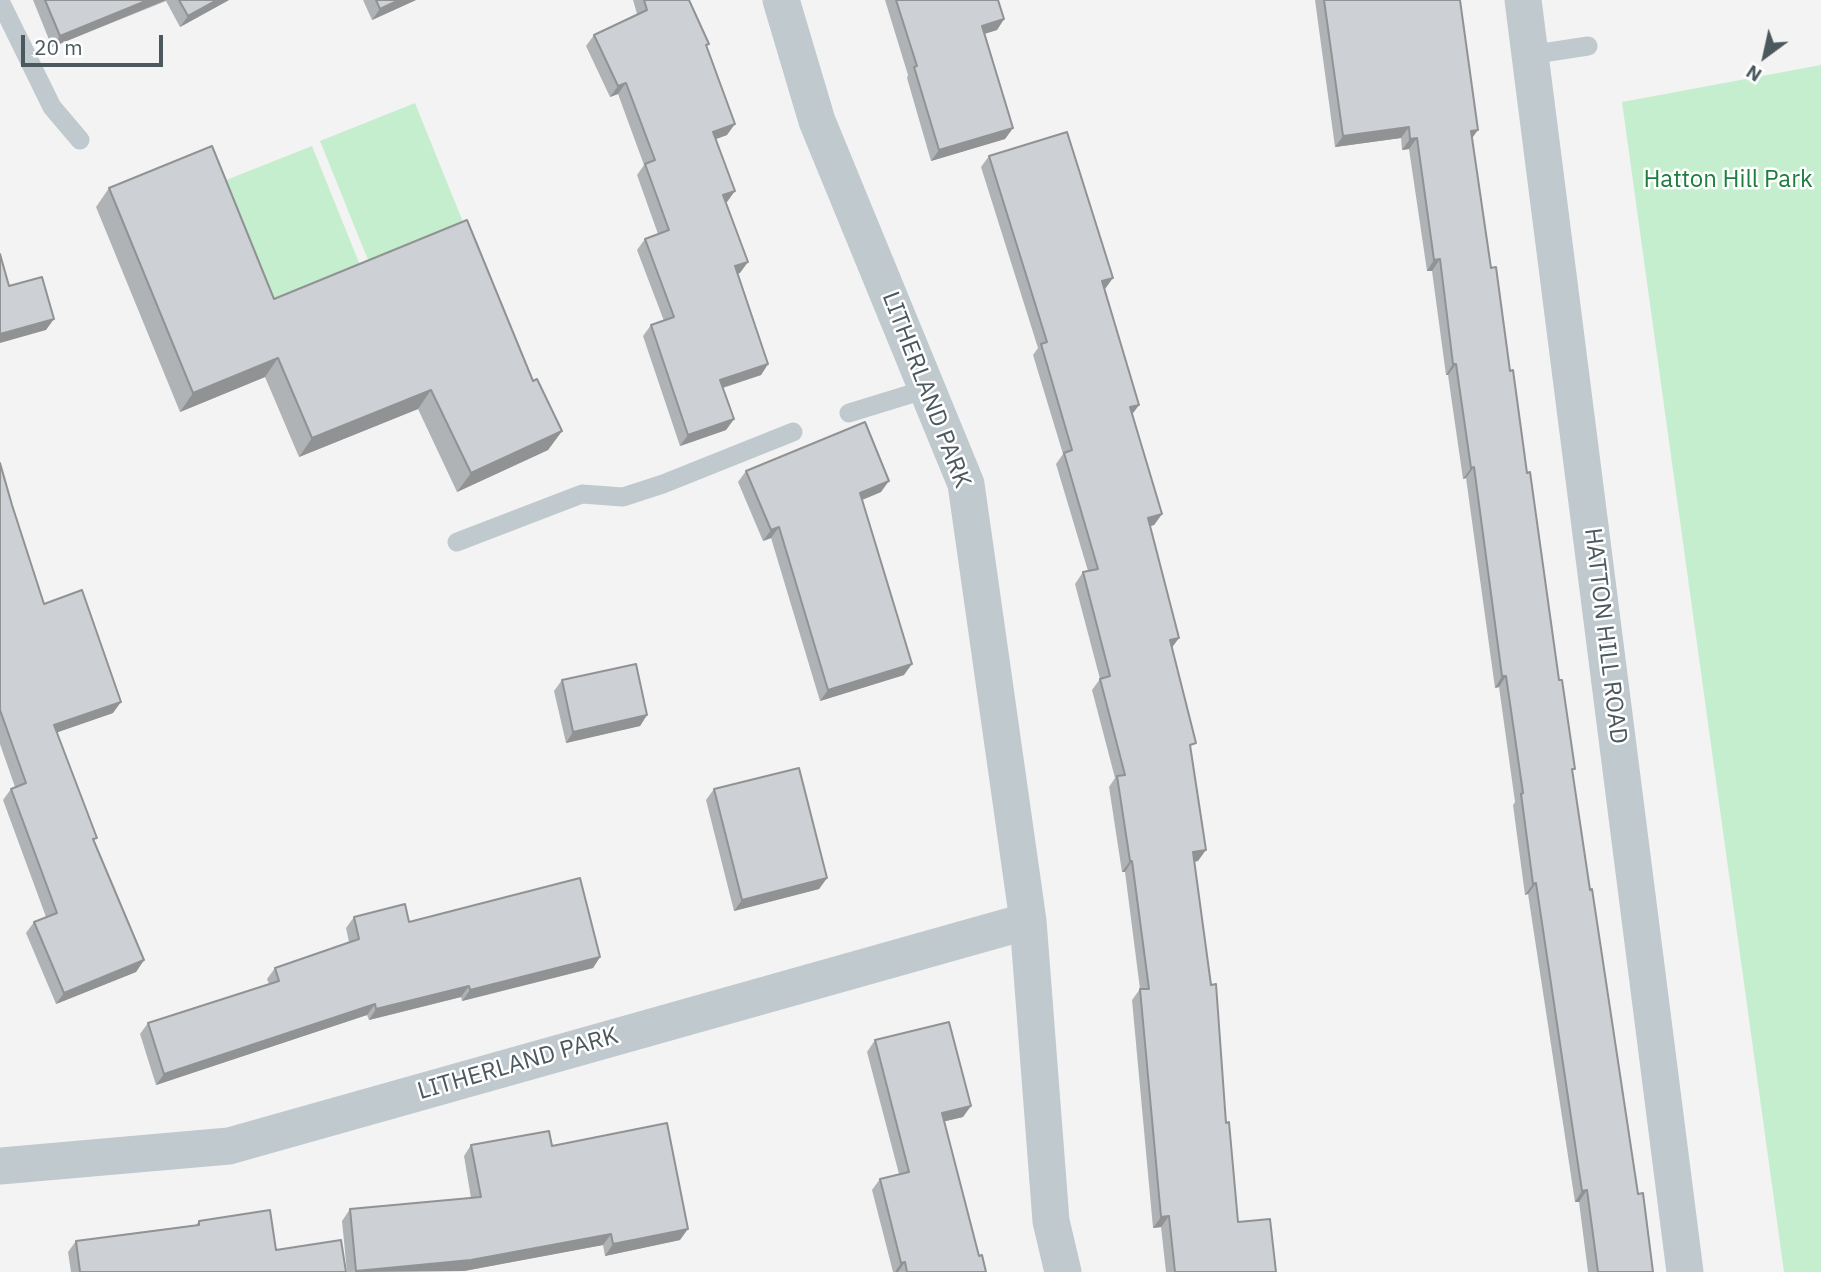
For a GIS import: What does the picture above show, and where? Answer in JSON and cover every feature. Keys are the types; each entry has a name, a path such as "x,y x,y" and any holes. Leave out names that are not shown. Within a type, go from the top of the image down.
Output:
{"street":[{"name":"LITHERLAND PARK","path":"781,0 817,121 966,484 1028,921 1051,1221 1063,1272"},
{"name":"HATTON HILL ROAD","path":"1523,0 1685,1272"},
{"name":"LITHERLAND PARK","path":"0,1166 229,1146 1028,921"}],"lane":[{"path":"0,1 52,107 80,140"},
{"path":"1529,55 1588,46"},
{"path":"849,413 927,389"},
{"path":"457,542 582,494 623,498 793,432"}],"green space":[{"name":"Hatton Hill Park","path":"1821,65 1821,1272 1784,1272 1622,102"},
{"path":"415,103 463,222 368,260 320,141"},
{"path":"312,146 360,265 264,304 216,184"}],"building":[{"path":"45,0 148,0 60,36"},
{"path":"179,0 217,0 188,16"},
{"path":"376,0 399,0 380,9"},
{"path":"644,0 689,0 709,44 706,45 735,124 713,132 735,191 723,195 748,262 735,266 768,364 720,380 734,419 688,435 651,325 674,317 645,239 669,230 645,164 655,160 626,83 618,86 594,35 647,10"},
{"path":"896,0 998,0 1004,19 982,26 1013,128 939,150"},
{"path":"1324,0 1460,0 1478,130 1471,131 1491,268 1496,267 1510,371 1513,370 1527,473 1530,472 1559,680 1562,680 1575,769 1572,769 1590,890 1592,889 1638,1194 1643,1193 1653,1272 1598,1272 1587,1190 1582,1191 1536,883 1533,884 1523,793 1506,676 1502,676 1474,467 1471,468 1456,364 1453,364 1440,259 1434,260 1417,138 1410,139 1409,127 1343,136"},
{"path":"1067,132 1113,278 1102,281 1139,405 1130,407 1162,514 1148,518 1179,638 1170,640 1196,743 1190,745 1206,850 1193,852 1211,985 1216,984 1226,1123 1229,1122 1238,1222 1270,1219 1276,1272 1175,1272 1169,1216 1161,1217 1140,989 1149,989 1132,861 1117,776 1125,775 1100,679 1110,676 1083,572 1098,569 1064,453 1072,450 1041,344 1047,342 989,156"},
{"path":"212,146 274,299 467,220 533,381 537,379 562,431 471,473 431,390 312,438 278,358 193,393 109,188"},
{"path":"0,254 9,286 42,277 54,319 0,334"},
{"path":"865,422 889,481 860,493 912,664 828,690 779,527 771,530 746,471"},
{"path":"0,463 44,604 82,590 121,702 54,725 97,838 93,839 144,960 64,993 34,922 57,913 11,789 26,783 0,710"},
{"path":"636,664 647,715 573,732 562,680"},
{"path":"799,768 827,878 742,900 714,789"},
{"path":"580,878 600,957 470,990 469,986 376,1009 375,1004 164,1074 148,1023 279,981 275,968 359,939 354,917 405,904 409,922"},
{"path":"949,1022 971,1106 942,1113 979,1256 982,1255 986,1272 907,1272 905,1262 901,1263 880,1179 909,1172 875,1040"},
{"path":"667,1123 688,1229 613,1244 611,1234 471,1260 356,1271 350,1209 481,1197 471,1145 549,1131 552,1146"},
{"path":"270,1210 276,1250 341,1240 346,1272 80,1272 76,1241 199,1225 199,1221"}]}
